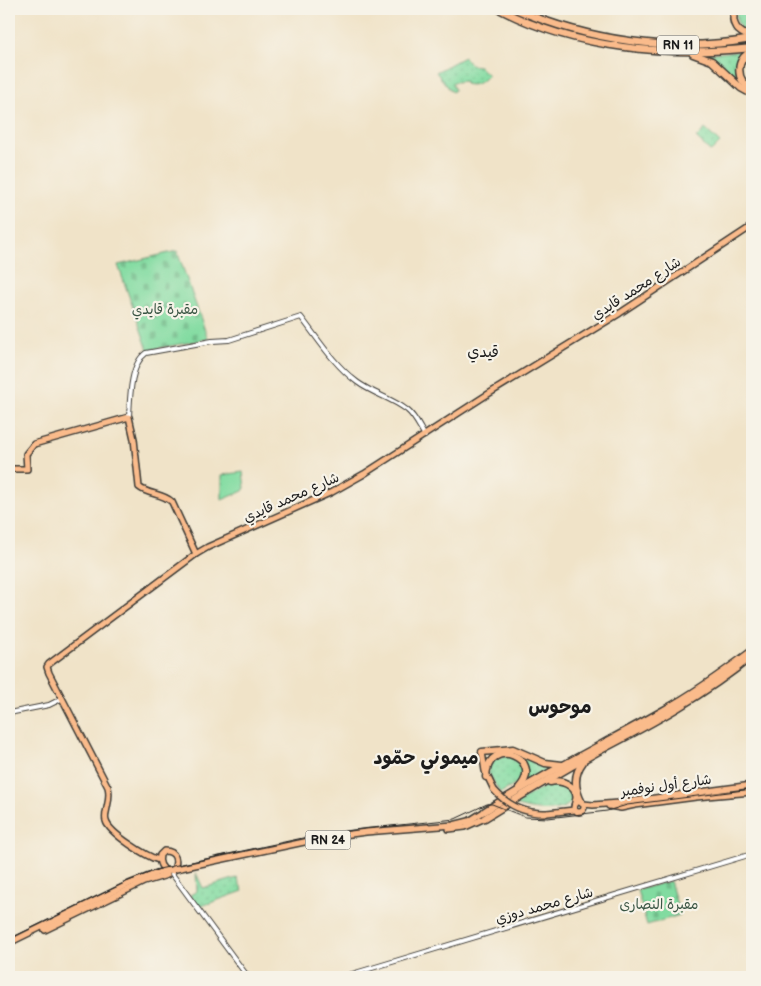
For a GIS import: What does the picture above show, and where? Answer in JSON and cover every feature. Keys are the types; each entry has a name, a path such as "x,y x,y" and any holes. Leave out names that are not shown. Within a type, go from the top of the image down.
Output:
{"highway":[{"name":"RN 11","path":"499,9 543,27 586,39 630,47 686,52 752,49"},
{"name":"RN 11","path":"515,9 567,28 622,40 680,45 752,38"},
{"path":"735,9 733,16 735,26 739,32 752,38"},
{"path":"752,49 740,63 739,69 744,83 752,89"},
{"path":"686,52 712,61 741,88 752,94"},
{"name":"RN 24","path":"485,814 516,791 670,707 702,687 752,651"},
{"name":"RN 24","path":"485,814 671,712 704,692 752,657"},
{"path":"482,753 513,749 550,764 566,764"},
{"path":"482,753 503,752 512,754 521,760 526,769 524,781 516,791"},
{"path":"579,806 576,777 581,765 596,753"},
{"path":"486,777 487,767 495,757 503,754 512,754"},
{"path":"541,784 555,780 566,783 576,794 579,806"}],"main road":[{"path":"742,233 752,226"},
{"path":"742,233 752,230"},
{"name":"شارع محمد قايدي","path":"160,860 149,857 112,830 106,823 105,816 110,800 107,784 49,673 47,667 49,664 196,554 343,486 620,313 742,233"},
{"path":"9,469 27,469 26,454 34,444 129,417 134,439 139,487 166,497 172,502 196,554"},
{"path":"482,753 486,777 494,790 517,808 547,813 579,806"},
{"name":"شارع أول نوفمبر","path":"579,806 618,803 752,785"},
{"name":"شارع أول نوفمبر","path":"579,806 611,806 621,808 696,797 752,792"},
{"name":"RN 24","path":"9,945 144,882 183,868 328,837 383,830 453,826 485,814"},
{"name":"RN 24","path":"9,945 129,884 156,873 171,872 340,838 399,831 460,828 472,824 485,814"},
{"path":"156,873 163,852 169,851 174,854 176,862 183,868"},
{"path":"160,860 171,872 176,862"}],"street":[{"path":"129,417 131,390 136,364 146,353 212,341 229,340 300,317 334,359 351,376 363,386 387,399 393,400 408,410 425,436"},
{"path":"9,713 50,705 62,699"},
{"name":"شارع محمد دوزي","path":"342,977 752,854"},
{"path":"171,872 248,977"}],"green space":[{"path":"738,9 752,9 752,35 743,32 737,21"},
{"path":"745,51 739,60 744,88 721,65 700,54"},
{"path":"464,57 471,65 479,66 488,75 481,82 475,84 465,84 465,81 455,82 452,84 455,90 452,92 436,72"},
{"path":"705,129 720,143 711,152 696,138"},
{"name":"مقبرة قايدي","path":"177,251 208,339 148,350 118,265"},
{"path":"243,472 245,488 243,491 222,500 222,475"},
{"path":"509,754 525,768 521,782 500,793 488,772 492,761"},
{"path":"518,754 557,767 524,785 524,760"},
{"path":"555,781 569,786 575,797 564,807 539,810 515,805 520,800"},
{"path":"196,873 203,888 237,878 243,891 199,907 190,895 197,891"},
{"name":"مقبرة النصارى","path":"670,881 680,915 647,925 637,890"}],"tram line":[{"path":"9,939 126,882 159,869 326,833 455,819 487,804 492,804 525,817 548,818 607,811 627,805 752,789"}],"district":[{"name":"قيدي","path":"483,351"},
{"name":"موحوس","path":"560,706"},
{"name":"ميموني حمّود","path":"426,757"}]}
